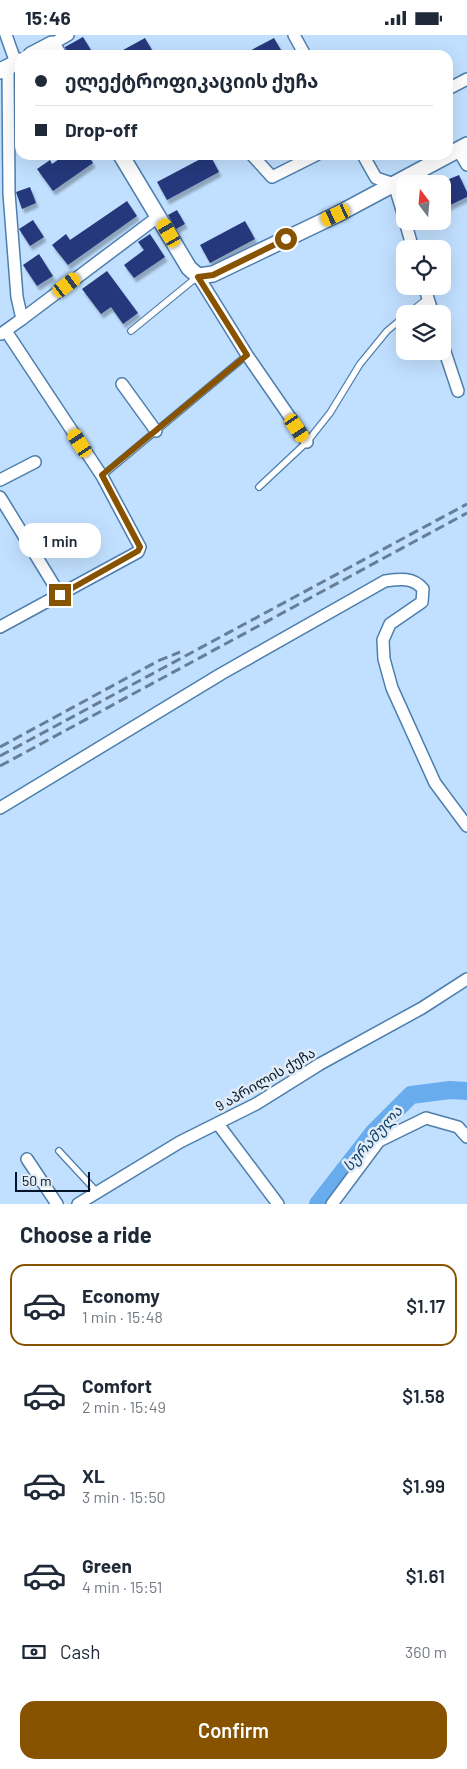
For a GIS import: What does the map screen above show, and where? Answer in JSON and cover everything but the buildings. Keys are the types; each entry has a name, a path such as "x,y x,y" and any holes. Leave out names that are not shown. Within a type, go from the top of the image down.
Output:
{"street":[{"path":"6,35 11,65 4,161 17,297 22,319"},
{"path":"56,49 68,35"},
{"path":"294,35 302,50"},
{"path":"453,86 467,79"},
{"path":"463,147 467,165"},
{"path":"124,160 189,268 198,277 247,355 307,443"},
{"path":"257,160 272,177 306,160"},
{"path":"366,160 376,177 394,184"},
{"path":"198,277 213,275 336,215 439,160"},
{"path":"394,184 396,191"},
{"path":"0,627 138,551 140,547 102,475 3,333 159,216"},
{"path":"448,360 458,391"},
{"path":"122,384 156,431"},
{"path":"0,480 35,462"},
{"path":"0,497 60,595"},
{"path":"0,808 221,673 385,581 401,578 418,583 424,589 422,602 390,624 383,640 384,659 392,688 435,783 467,825"},
{"name":"9 აპრილის ქუჩა","path":"78,1204 180,1142 256,1104 320,1064 422,1008 467,979"},
{"path":"332,1204 379,1141 426,1118 458,1127 467,1137"},
{"path":"218,1123 277,1204"},
{"path":"27,1159 57,1204"}],"lane":[{"path":"131,331 198,277"},
{"path":"415,305 424,295"},
{"path":"259,487 307,443 330,413 360,364 387,331 396,324"},
{"path":"102,475 247,355"},
{"path":"59,1151 97,1192"}],"waterway":[{"name":"სურამულა","path":"318,1204 374,1132 411,1095 450,1090 467,1091"}],"railway":[{"path":"0,756 467,504"},
{"path":"0,766 467,513"},
{"path":"0,747 158,661 180,652"}],"route":[{"path":"60,595 138,551 140,547 102,475 247,355 198,277 213,275 286,239"}]}
